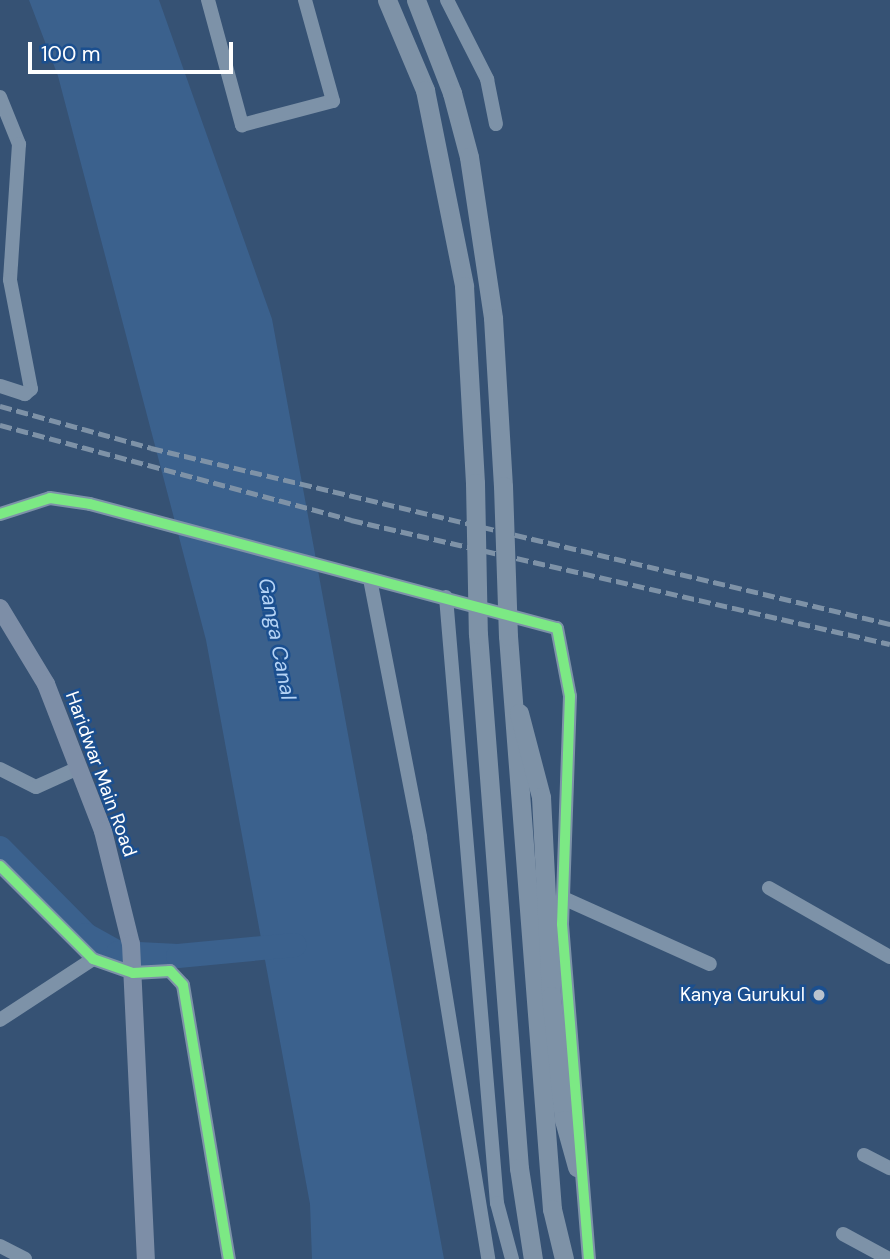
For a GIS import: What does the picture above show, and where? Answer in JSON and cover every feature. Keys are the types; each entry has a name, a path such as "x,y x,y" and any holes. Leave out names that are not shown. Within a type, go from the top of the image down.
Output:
{"highway":[{"path":"387,0 425,90 464,286 475,483 478,634 488,794 519,1168 534,1259"},
{"path":"415,0 452,93 469,157 493,318 517,794 552,1209 564,1259"},
{"path":"511,688 541,797 551,996 564,1120 577,1167"}],"main road":[{"name":"Haridwar Main Road","path":"0,608 46,684 103,831 131,944 146,1259"}],"street":[{"path":"208,0 242,125 333,101 304,0"},
{"path":"447,0 487,79 496,124"},
{"path":"0,97 19,144 9,280 31,389 25,394 0,386"},
{"path":"0,513 50,498 545,623 563,638 570,696 563,898 577,1065 577,1167 589,1259"},
{"path":"363,577 422,851 488,1259"},
{"path":"446,597 497,1203 512,1259"},
{"path":"0,769 36,787 78,768"},
{"path":"0,866 93,959 133,969 170,971 186,994 202,1124 229,1259"},
{"path":"769,888 890,957"},
{"path":"563,898 710,964"},
{"path":"0,1020 93,959"},
{"path":"864,1155 890,1168"},
{"path":"843,1234 889,1259"},
{"path":"0,1245 25,1259"}],"water":[{"name":"Ganga Canal","path":"29,0 159,0 272,319 444,1259 312,1259 310,1204 206,640 58,76"}],"waterway":[{"path":"0,848 86,935 118,953 178,956 294,945"}],"railway":[{"path":"0,406 151,448 890,624"},
{"path":"0,425 351,520 890,644"}],"cycle path":[{"path":"0,514 50,498 90,504 557,628 570,696 562,924 589,1259"},
{"path":"0,866 93,959 133,973 170,971 183,985 229,1259"}],"place":[{"name":"Kanya Gurukul","path":"819,995"}]}
